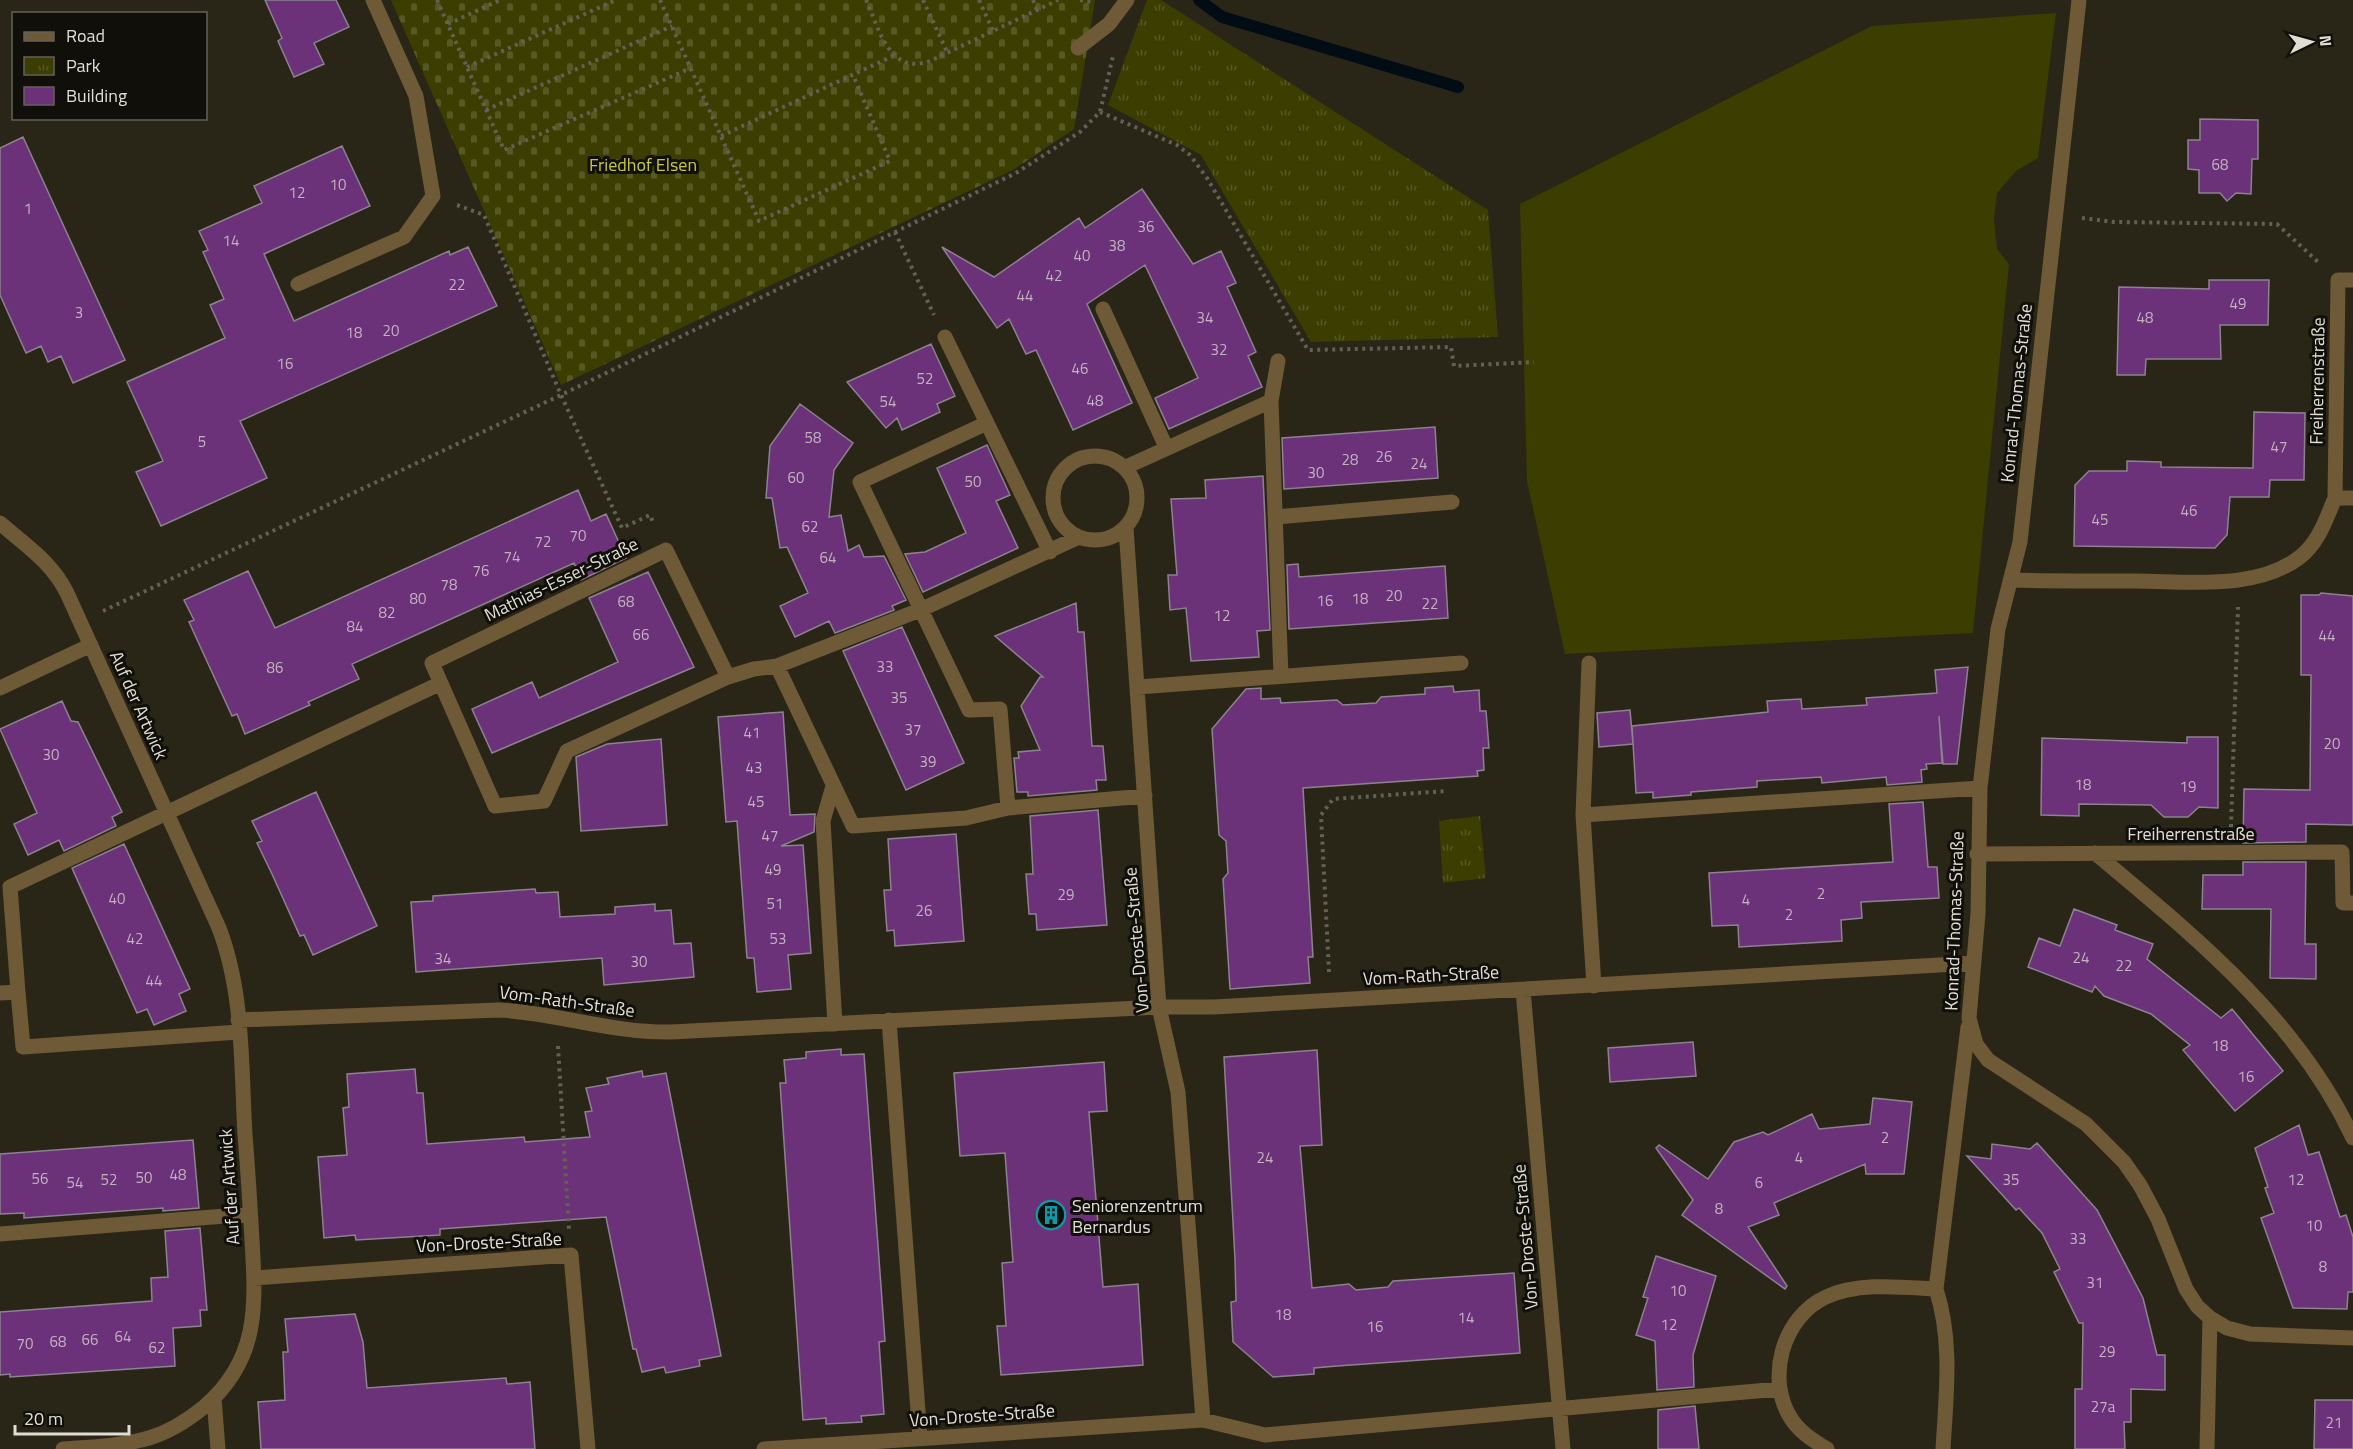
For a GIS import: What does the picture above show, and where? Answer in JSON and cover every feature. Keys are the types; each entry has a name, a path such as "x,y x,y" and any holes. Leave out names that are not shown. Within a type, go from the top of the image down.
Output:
{"street":[{"path":"298,284 404,237 433,196 416,96 373,0"},
{"name":"Konrad-Thomas-Straße","path":"2079,0 2020,542 1996,636 1980,788 1978,895 1970,1018 1976,1044 1988,1060 2080,1120 2106,1141 2124,1162 2140,1185 2158,1219 2186,1289 2210,1318 2228,1328 2250,1334 2353,1338"},
{"path":"1078,48 1109,24 1124,4"},
{"name":"Freiherrenstraße","path":"2011,580 2238,579 2279,570 2302,555 2320,533 2335,498 2345,280"},
{"path":"1103,309 1166,447"},
{"path":"945,337 1050,552"},
{"path":"1278,361 1271,401 1281,676"},
{"path":"1126,467 1271,401"},
{"path":"987,423 860,482 969,710 1000,709 1008,808"},
{"path":"1079,537 1065,528 1056,514 1052,498 1056,482 1065,467 1079,458 1095,455 1112,458 1126,467 1135,481 1138,497 1135,514 1126,528"},
{"path":"2335,498 2353,498"},
{"path":"1276,517 1452,502"},
{"name":"Auf der Artwick","path":"0,523 57,573 81,622 224,941 234,980 239,1026 254,1278 253,1314 246,1348 234,1375 214,1398 177,1426 150,1438 112,1445 63,1449"},
{"name":"Mathias-Esser-Straße","path":"728,676 666,550 432,663 439,684 495,806 543,801 567,751 728,676 777,666 920,610 1079,537 1096,540 1112,537 1126,528"},
{"name":"Von-Droste-Straße","path":"1126,528 1159,1007 1178,1092 1203,1420"},
{"name":"Auf der Artwick","path":"0,688 91,645"},
{"path":"1138,687 1461,663"},
{"path":"1589,663 1583,815 1594,986"},
{"path":"777,666 853,826 966,818 1008,808 1145,796"},
{"path":"0,993 18,992 10,887 439,684"},
{"path":"833,786 824,821 835,1024"},
{"path":"1583,815 1980,788"},
{"name":"Freiherrenstraße","path":"1977,854 2342,852 2343,903 2353,903"},
{"path":"2095,853 2237,976 2321,1079 2353,1138"},
{"name":"Vom-Rath-Straße","path":"18,992 23,1047 239,1026 499,1010 642,1032 1159,1007 1214,1007 1974,963"},
{"name":"Von-Droste-Straße","path":"1523,990 1563,1449"},
{"path":"1943,1449 1947,1349 1936,1289 1970,1018"},
{"path":"890,1020 920,1438"},
{"path":"0,1234 250,1214"},
{"name":"Von-Droste-Straße","path":"254,1278 571,1255 588,1449"},
{"path":"1827,1449 1809,1437 1792,1420 1779,1389 1782,1351 1790,1330 1802,1314 1817,1301 1839,1292 1873,1287 1936,1289"},
{"path":"2207,1449 2210,1318"},
{"name":"Von-Droste-Straße","path":"764,1449 823,1447 920,1438 1203,1420 1265,1435 1779,1389"},
{"path":"214,1398 218,1449"}],"path":[{"path":"437,0 504,150 691,68"},
{"path":"448,24 500,0"},
{"path":"467,67 616,0"},
{"path":"660,0 759,221 890,160 853,75"},
{"path":"866,0 893,56 903,63 915,65 1058,0"},
{"path":"923,0 947,52"},
{"path":"979,0 993,31"},
{"path":"1033,0 1037,10"},
{"path":"81,622 561,395 1035,162 1080,132 1100,112 1124,4"},
{"path":"486,110 672,26"},
{"path":"721,136 893,56"},
{"path":"1100,112 1178,145 1194,159 1308,350 1451,347 1454,366 1534,362"},
{"path":"433,196 484,215 561,395 622,528 650,515 666,550"},
{"path":"2054,214 2114,222 2277,224 2345,280"},
{"path":"895,232 945,337"},
{"path":"2231,852 2238,579"},
{"path":"1330,1000 1320,815 1333,799 1446,791"},
{"path":"556,1018 571,1255"}],"green space":[{"name":"Friedhof Elsen","path":"391,0 1095,0 1074,129 1013,170 561,385"},
{"path":"1147,0 1161,0 1488,210 1498,337 1311,342 1201,155 1108,105"},
{"path":"2056,13 2038,158 2016,171 1997,193 1994,219 1997,249 2009,264 1973,633 1565,654 1527,481 1520,204 1872,26"},
{"path":"1480,816 1486,878 1443,883 1439,821"}],"building":[{"path":"265,0 336,0 349,27 314,43 324,64 294,77 278,41 282,38"},
{"path":"2200,119 2258,120 2258,159 2252,159 2251,194 2236,193 2227,201 2220,193 2199,193 2199,170 2188,169 2188,140 2200,140"},
{"path":"23,137 125,360 73,383 61,356 48,362 41,346 26,353 0,295 0,148"},
{"path":"342,146 370,206 264,254 294,321 449,251 450,255 468,247 497,306 240,421 267,478 161,526 136,472 163,461 127,382 225,338 210,305 224,299 203,252 208,250 199,231 262,203 254,186"},
{"path":"1142,189 1193,264 1221,251 1236,283 1227,287 1256,352 1248,356 1262,387 1169,429 1155,398 1198,378 1145,265 1087,304 1132,403 1073,430 1036,350 1026,354 1009,319 997,328 942,247 994,277 1079,218 1085,228"},
{"path":"2209,280 2269,280 2268,325 2220,325 2221,359 2146,359 2145,375 2117,375 2119,287 2209,289"},
{"path":"931,344 955,396 937,404 940,412 902,430 897,418 886,428 847,382"},
{"path":"800,404 853,443 834,470 829,517 841,515 848,551 859,545 864,557 884,556 906,600 892,606 894,610 835,633 829,621 795,637 780,606 808,593 787,547 780,548 772,498 766,498 770,446"},
{"path":"2254,412 2305,413 2304,480 2270,480 2269,497 2230,497 2227,535 2215,548 2074,546 2075,485 2089,471 2127,471 2127,461 2161,462 2161,467 2253,468"},
{"path":"1435,427 1438,478 1284,489 1282,438"},
{"path":"987,445 1010,495 996,501 1018,548 923,592 905,554 925,552 966,533 937,468"},
{"path":"1263,476 1270,630 1257,631 1259,657 1191,661 1186,608 1170,610 1168,575 1177,575 1171,499 1206,498 1205,480"},
{"path":"578,490 591,521 606,514 626,558 581,580 574,563 352,664 359,679 308,702 310,705 245,734 237,714 232,716 189,622 194,620 184,600 248,571 275,628"},
{"path":"1298,564 1299,577 1445,566 1448,618 1289,629 1287,565"},
{"path":"648,572 694,667 492,753 472,709 532,682 539,698 618,662 589,598"},
{"path":"2321,593 2353,596 2353,825 2306,824 2306,842 2243,843 2244,789 2310,790 2311,675 2301,675 2301,595"},
{"path":"1076,603 1078,632 1084,632 1092,746 1103,746 1106,780 1096,780 1097,790 1028,796 1028,792 1017,792 1014,758 1019,758 1018,752 1040,750 1021,706 1040,677 1043,677 995,636"},
{"path":"902,627 964,763 906,790 843,651"},
{"path":"1968,667 1957,764 1943,764 1939,716 1942,763 1926,764 1927,769 1921,770 1922,782 1887,785 1886,777 1822,783 1821,777 1757,781 1757,787 1691,792 1691,795 1653,798 1653,792 1636,793 1632,726 1768,712 1767,701 1801,699 1802,709 1867,705 1866,698 1937,693 1935,670"},
{"path":"1453,686 1454,692 1479,690 1480,711 1486,711 1489,748 1483,748 1484,770 1477,771 1478,776 1303,788 1313,957 1308,957 1310,983 1230,989 1223,879 1228,873 1226,841 1219,835 1212,729 1246,689 1261,688 1261,699 1280,698 1281,703 1337,700 1343,705 1376,703 1381,697 1425,694 1425,688"},
{"path":"62,701 71,721 78,722 122,812 112,817 116,826 64,851 59,840 28,855 14,824 37,813 0,729"},
{"path":"1630,710 1633,744 1599,747 1597,713"},
{"path":"783,712 790,815 815,814 814,832 781,846 803,845 811,953 788,955 791,989 757,992 754,958 747,958 737,821 726,822 718,717"},
{"path":"2187,737 2218,737 2218,808 2199,807 2188,817 2164,817 2151,805 2079,804 2079,816 2041,815 2042,738 2187,743"},
{"path":"661,739 667,825 581,831 576,757 607,744"},
{"path":"316,792 377,926 313,955 304,935 300,936 257,843 262,841 252,821"},
{"path":"1923,802 1928,867 1937,867 1939,898 1861,902 1862,918 1841,920 1842,941 1739,947 1738,925 1712,926 1709,873 1893,862 1889,804"},
{"path":"1098,810 1107,925 1037,930 1036,914 1029,914 1026,874 1033,874 1030,816"},
{"path":"956,834 964,941 895,946 894,930 887,931 884,890 891,890 888,839"},
{"path":"124,844 190,989 179,994 186,1011 154,1025 147,1009 137,1013 72,868"},
{"path":"2243,862 2306,862 2305,944 2316,944 2316,979 2270,978 2271,909 2202,909 2203,875 2243,875"},
{"path":"535,889 536,893 558,892 560,917 615,914 615,907 655,904 655,911 671,910 674,944 691,943 694,977 604,985 602,958 416,972 411,902 433,901 433,896"},
{"path":"2074,909 2117,925 2115,930 2153,944 2147,959 2221,1018 2232,1009 2283,1071 2235,1111 2183,1050 2190,1045 2151,1014 2104,996 2095,986 2092,992 2028,967 2039,938 2060,946"},
{"path":"1693,1042 1696,1076 1610,1082 1608,1048"},
{"path":"841,1049 841,1055 864,1054 885,1341 879,1342 884,1414 861,1416 862,1422 826,1424 826,1418 803,1420 780,1083 786,1083 784,1060 806,1058 806,1052"},
{"path":"1317,1050 1322,1145 1300,1146 1312,1288 1349,1284 1356,1290 1388,1287 1393,1281 1514,1273 1520,1353 1314,1368 1314,1374 1273,1377 1233,1342 1231,1302 1236,1301 1235,1259 1224,1057"},
{"name":"Seniorenzentrum Bernardus","path":"1104,1062 1107,1111 1089,1112 1103,1287 1138,1284 1143,1365 1001,1375 997,1326 1006,1326 1002,1263 1013,1262 1005,1153 960,1156 954,1073"},
{"path":"415,1069 417,1093 423,1093 427,1144 524,1137 525,1142 590,1137 585,1112 592,1111 586,1088 609,1084 607,1078 642,1071 643,1077 666,1073 721,1356 699,1360 700,1366 666,1373 664,1367 642,1372 636,1349 633,1349 606,1217 440,1229 440,1235 356,1240 355,1235 324,1238 318,1157 347,1155 343,1108 349,1107 347,1074"},
{"path":"1873,1098 1912,1102 1904,1174 1866,1174 1865,1164 1774,1203 1779,1215 1748,1227 1787,1286 1785,1289 1682,1215 1693,1200 1656,1148 1659,1145 1708,1179 1734,1142 1763,1132 1768,1135 1812,1114 1819,1129 1870,1124"},
{"path":"2299,1125 2308,1155 2319,1152 2340,1217 2346,1215 2353,1237 2353,1292 2348,1292 2347,1309 2293,1308 2261,1218 2274,1213 2255,1148"},
{"path":"193,1140 199,1208 163,1211 163,1208 24,1218 24,1213 0,1214 0,1154"},
{"path":"2037,1143 2097,1210 2143,1298 2157,1355 2165,1355 2165,1390 2131,1389 2131,1422 2124,1422 2125,1449 2075,1449 2075,1389 2082,1389 2083,1323 2079,1323 2054,1272 2060,1269 2042,1233 2019,1208 2016,1210 1967,1156 1991,1159 1992,1144 2030,1149"},
{"path":"200,1228 207,1310 200,1310 201,1326 173,1328 175,1366 10,1377 10,1374 0,1375 0,1312 152,1301 151,1278 168,1277 165,1231"},
{"path":"1656,1256 1716,1276 1693,1355 1694,1387 1657,1390 1655,1341 1636,1335 1648,1298 1643,1297"},
{"path":"355,1314 363,1342 367,1388 506,1378 507,1384 530,1382 535,1449 261,1449 258,1402 285,1400 283,1352 288,1352 285,1319"},
{"path":"2315,1400 2353,1400 2353,1449 2314,1449"},
{"path":"1695,1406 1699,1449 1658,1449 1658,1410"}],"waterway":[{"path":"1199,0 1222,17 1458,87"}],"place":[{"name":"Seniorenzentrum Bernardus","path":"1051,1215"}]}
